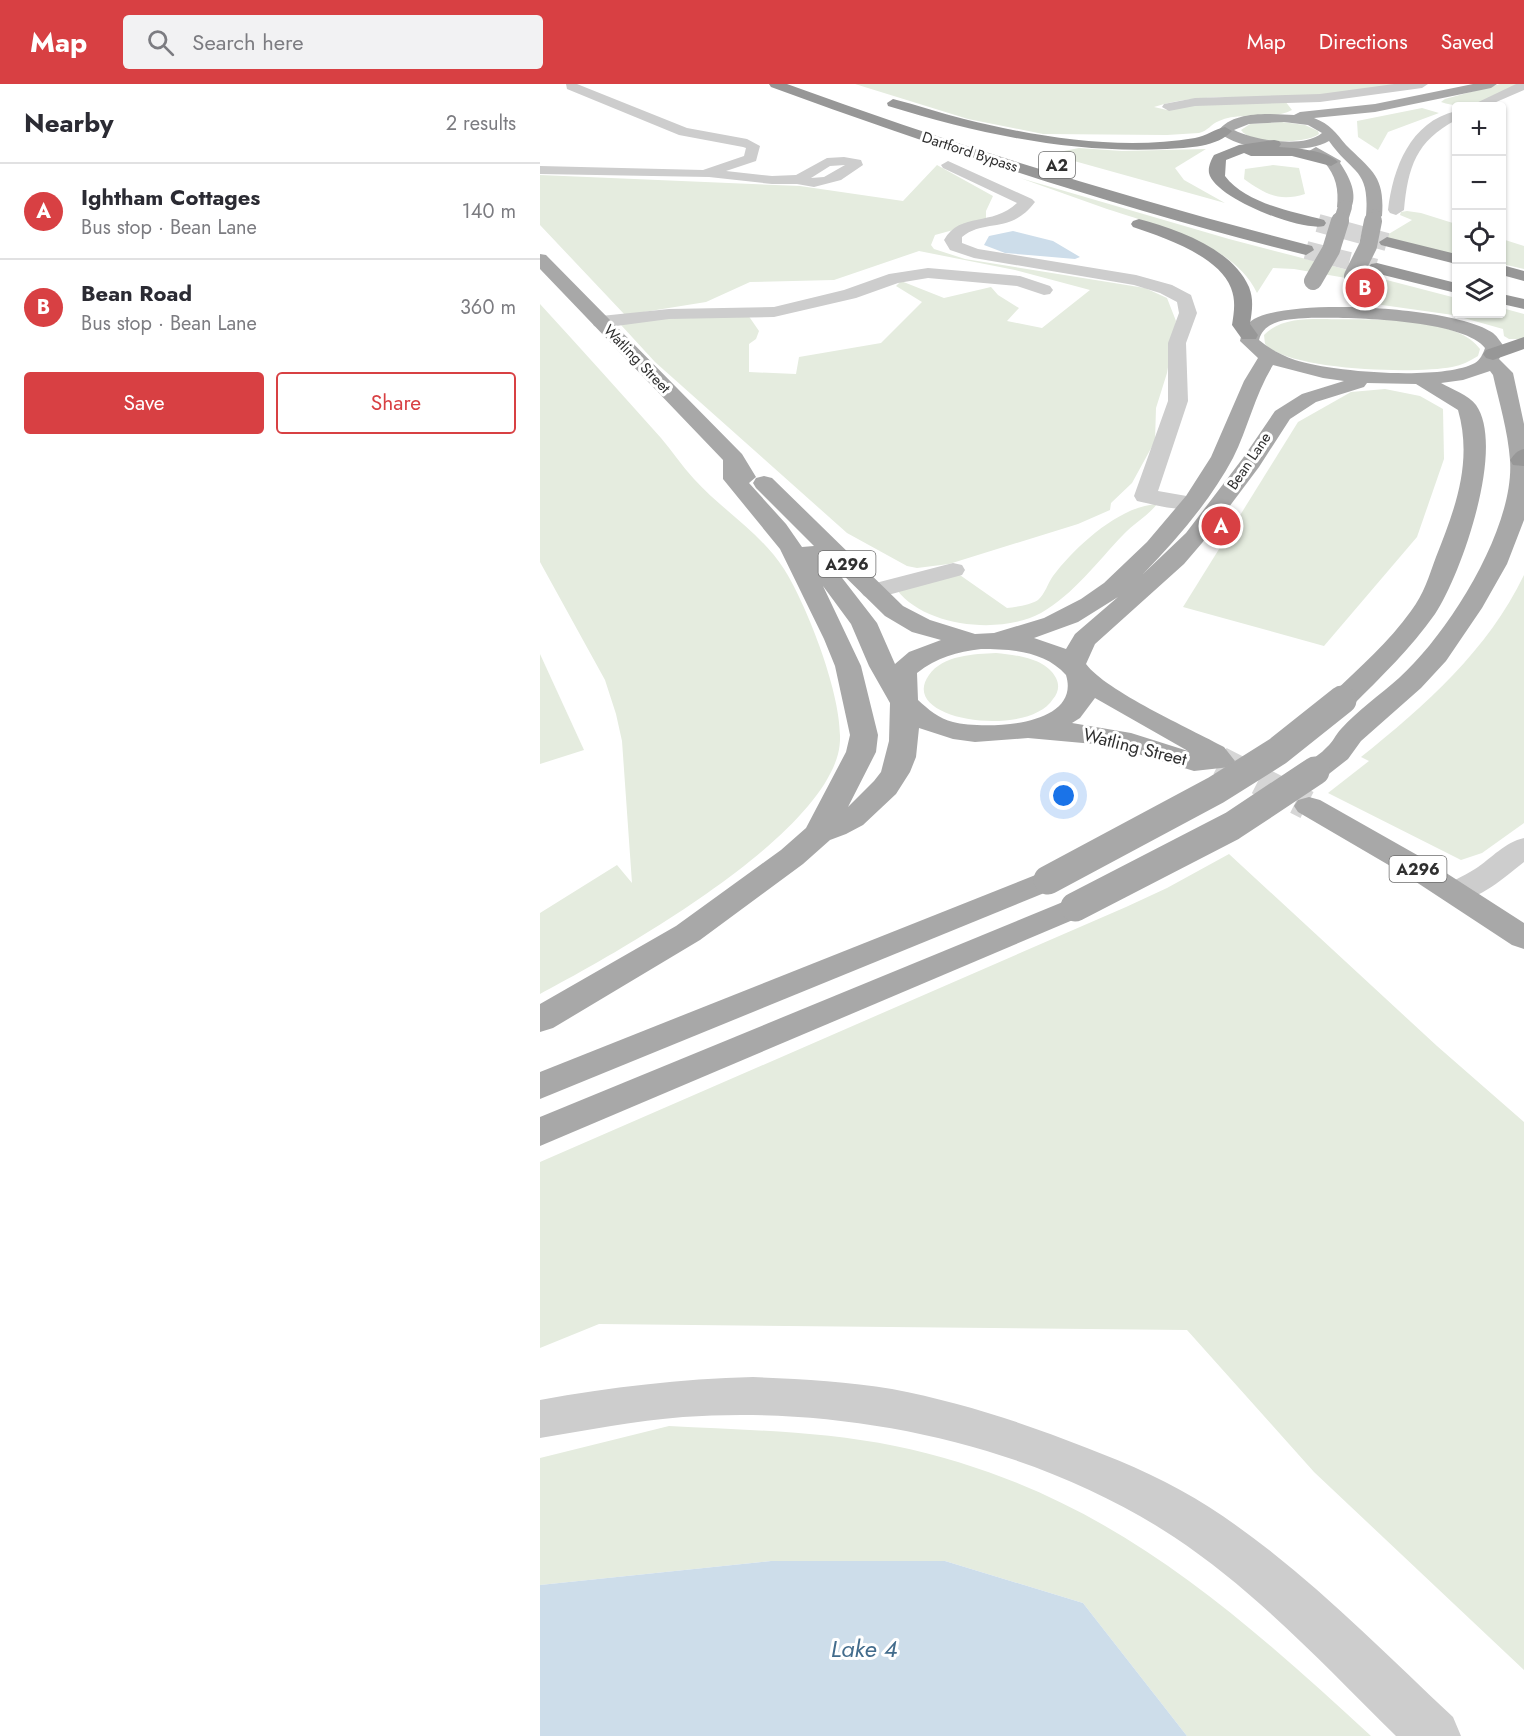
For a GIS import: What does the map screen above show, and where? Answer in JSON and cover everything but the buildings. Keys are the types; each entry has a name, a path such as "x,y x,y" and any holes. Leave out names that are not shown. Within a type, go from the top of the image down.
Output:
{"highway":[{"name":"Dartford Bypass","path":"775,84 869,119 1074,186 1312,237"},
{"name":"Dartford Bypass","path":"818,84 923,122 1096,178 1312,237"},
{"path":"875,98 976,126 1077,142 1133,145 1177,144 1205,140 1225,131"},
{"path":"869,119 895,133 1075,201"},
{"path":"1279,144 1234,151 1219,158 1217,175 1233,191 1264,206 1312,237"},
{"path":"1220,162 1243,153 1277,150 1310,154 1331,162"},
{"path":"1127,220 1192,245 1228,270 1245,295 1241,325 1249,335"},
{"path":"1382,255 1452,259"},
{"path":"1382,255 1452,271"},
{"path":"1382,255 1452,286"},
{"path":"1506,271 1524,276"},
{"path":"1506,284 1524,289"},
{"path":"1506,300 1524,304"},
{"path":"1491,357 1524,343"}],"main road":[{"path":"1269,319 1288,314 1318,312 1430,320 1463,327 1488,338 1495,346 1491,357 1481,367 1470,371 1418,377 1364,377 1297,368 1268,357 1251,345 1249,335 1256,327 1300,299 1313,281 1331,250 1345,207 1345,187 1341,176 1331,162 1334,161 1319,152 1245,140 1225,131 1236,123 1375,108 1491,84"},
{"path":"1279,144 1313,142 1325,138 1339,119 1375,108"},
{"path":"1262,119 1303,121 1329,131 1342,149 1359,162 1375,186 1378,200 1368,246 1345,294 1354,306 1378,316"},
{"name":"Watling Street","path":"540,258 734,459 747,480 787,524 858,613 871,635 882,666 902,701"},
{"name":"Bean Lane","path":"984,641 1070,616 1114,587 1164,539 1222,457 1256,374 1268,357"},
{"path":"540,1132 1075,907 1232,826 1338,753 1351,735 1411,682 1448,642 1495,564 1513,518 1523,458 1503,374 1491,357"},
{"path":"540,1086 1048,880 1216,790 1278,751 1342,700 1399,644 1433,596 1468,507 1476,454 1467,407 1418,377"},
{"name":"Bean Lane","path":"1076,670 1084,640 1175,559 1194,538 1251,462 1274,424 1287,410 1319,393 1365,381 1418,377"},
{"path":"540,1020 688,933 768,876 819,832 861,752 864,735 848,666 792,549 778,529 734,478 734,459"},
{"name":"Watling Street","path":"734,459 750,469 894,611 913,622 984,641"},
{"path":"819,832 843,827 882,792 898,771 905,736 902,701 904,670 909,664 939,649 984,641 1039,647 1057,655 1076,670 1083,692 1074,708 1055,721 1028,731 997,735 965,733 936,726 902,701"},
{"name":"Watling Street","path":"1028,731 1067,731 1094,735 1131,742 1194,762 1220,761 1211,750 1121,703 1076,670"},
{"name":"A296","path":"1309,806 1382,847 1524,938"}],"street":[{"path":"1169,107 1195,102 1324,98 1422,84"},
{"path":"1486,102 1524,85"},
{"path":"571,86 684,132 740,141 753,146 751,158 704,174"},
{"path":"1416,100 1452,110"},
{"path":"1400,209 1397,192 1404,153 1433,126 1452,114"},
{"path":"948,165 1027,202 1006,219 975,226 955,234 952,240 960,249 974,254 1136,280 1166,289 1185,299 1189,309 1177,345 1178,400 1145,496 1190,503"},
{"path":"540,170 704,174 772,180 799,179"},
{"path":"601,322 669,314 779,312 844,296 895,278 928,273 1028,282 1044,290"},
{"path":"873,591 953,570"},
{"path":"1456,893 1485,878 1524,847"},
{"path":"540,1419 595,1409 682,1398 784,1396 887,1407 968,1424 1011,1437 1155,1500 1214,1538 1298,1609 1434,1736"}],"shaded area":[{"path":"855,84 1397,84 1321,96 1232,97 1173,102 1154,107 1167,110 1201,104 1285,101 1292,110 1276,115 1227,118 1199,133 1167,135 1043,134 968,119"},
{"path":"1500,84 1522,84 1480,102 1452,102 1452,105 1441,102"},
{"path":"1422,108 1439,113 1388,132 1378,150 1358,137 1357,121"},
{"path":"1282,122 1305,125 1318,131 1319,134 1302,140 1278,141 1255,138 1246,135 1241,130 1250,124"},
{"path":"1079,148 1122,151 1206,149 1175,168 1184,180 1225,203 1049,154"},
{"path":"937,165 993,196 986,211 986,221 935,235 931,245 934,249 965,259 1145,288 1167,298 1176,321 1167,373 1156,408 1155,441 1132,483 1111,503 1110,510 1078,524 949,564 917,568 907,566 847,533 655,362 621,325 634,319 748,315 759,331 756,339 749,344 749,372 796,374 799,357 881,343 922,302 896,286 901,281 944,298 991,287 998,295 1019,308 1007,321 1042,328 1090,290 1015,270 919,251 834,280 750,282 706,302 625,315 540,225 540,175 800,186 903,201"},
{"path":"1273,165 1299,168 1305,194 1280,197 1259,189 1244,179 1245,169"},
{"path":"1020,178 1229,239 1452,297 1452,315 1375,304 1363,295 1369,282 1294,269 1273,268 1257,293 1246,276 1231,261 1212,249 1169,229"},
{"path":"1401,212 1421,213 1452,223 1452,254 1387,238 1387,235 1412,220 1400,215"},
{"path":"1506,240 1524,246 1524,269 1506,265"},
{"path":"540,304 661,438 694,479 775,556 804,607 824,659 838,712 840,735 838,754 822,788 793,823 754,858 663,923 540,994 540,913 617,865 632,883 622,741 616,714 605,680 540,562"},
{"path":"1506,309 1524,314 1524,339 1509,339 1504,336 1503,329 1464,318 1506,318"},
{"path":"1297,320 1406,321 1429,324 1468,338 1480,349 1478,356 1452,367 1383,370 1325,365 1299,360 1278,353 1265,344 1264,335 1276,326"},
{"path":"1385,389 1420,396 1443,409 1444,459 1417,537 1324,646 1183,607 1298,422 1351,392"},
{"path":"1157,504 1127,531 1064,597 1041,613 1024,620 1006,624 964,624 926,612 910,603 897,590 957,573 1007,608 1023,606 1040,598 1062,565 1099,530 1128,512"},
{"path":"1524,575 1524,823 1482,853 1461,860 1328,793 1369,761 1361,757 1408,718 1453,675 1492,628"},
{"path":"996,653 1030,659 1045,666 1051,671 1058,684 1053,699 1039,711 1018,719 994,721 969,719 947,713 931,704 924,691 929,675 935,668 959,657"},
{"path":"540,654 584,750 540,764"},
{"path":"1229,854 1437,1046 1524,1122 1524,1670 1314,1472 1187,1330 599,1324 540,1348 540,1162 1126,907 1167,888"},
{"path":"669,1426 782,1432 867,1441 967,1465 1034,1490 1096,1521 1154,1556 1209,1596 1263,1640 1371,1736 1187,1736 1083,1603 945,1561 771,1561 540,1585 540,1458"}],"water":[{"path":"1013,231 1053,241 1080,257 1075,259 1005,253 984,245 989,236"},
{"name":"Lake 4","path":"771,1561 945,1561 1083,1603 1187,1736 540,1736 540,1585"}],"tunnel":[{"path":"1318,223 1387,242"},
{"path":"1306,250 1377,268"},
{"path":"1220,761 1307,805"}],"place":[{"name":"Bean Road","path":"1365,288"},
{"name":"Ightham Cottages","path":"1221,526"}]}
